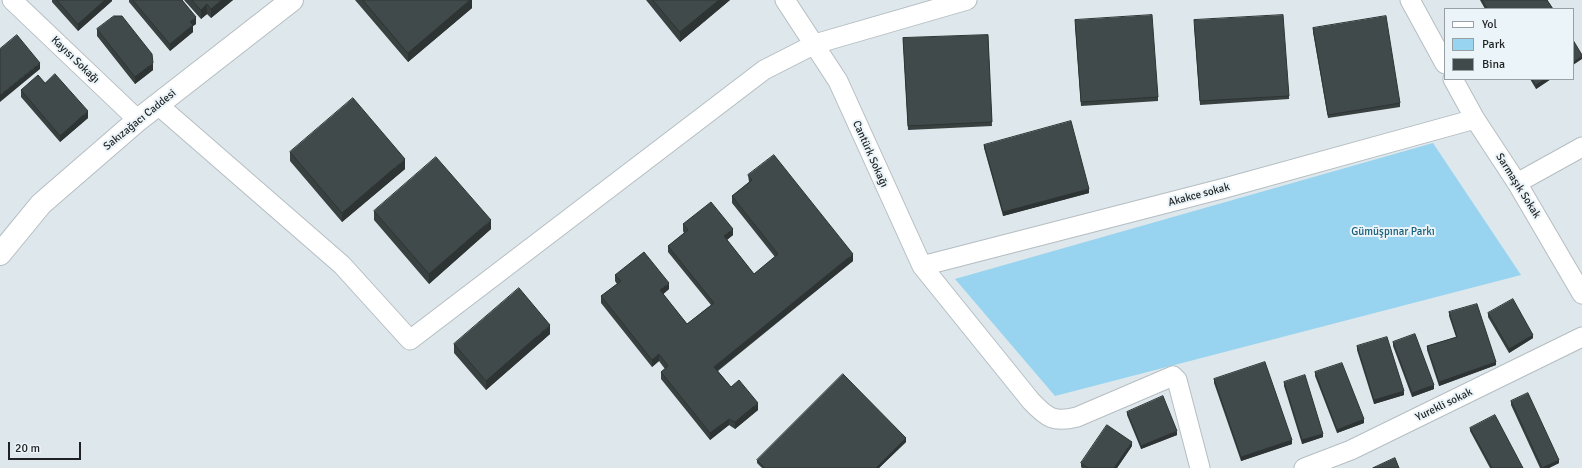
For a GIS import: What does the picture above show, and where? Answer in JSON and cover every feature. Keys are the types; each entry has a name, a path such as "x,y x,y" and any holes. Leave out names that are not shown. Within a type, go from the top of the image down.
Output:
{"street":[{"name":"Kayısı Sokağı","path":"12,0 138,120"},
{"name":"Sakızağacı Caddesi","path":"0,254 41,204 157,104 292,0"},
{"name":"Cantürk Sokağı","path":"785,0 838,81 922,266 1030,401 1042,413 1052,419 1064,420 1077,417 1173,376 1178,380 1200,468"},
{"path":"157,104 342,265 410,340 764,70 815,44 967,0"},
{"path":"1410,0 1444,62"},
{"name":"Sarmaşık Sokak","path":"1454,80 1475,119 1517,183 1582,294"},
{"name":"Akakce sokak","path":"922,266 1225,188 1475,119"},
{"path":"1517,183 1582,147"},
{"name":"Yurekli sokak","path":"1304,468 1351,450 1582,336"}],"green space":[{"name":"Gümüşpınar Parkı","path":"1433,143 1521,275 1055,396 955,279"}],"building":[{"path":"57,0 105,0 78,24"},
{"path":"133,0 182,0 196,17 190,22 193,25 170,44"},
{"path":"192,0 222,0 211,9 207,4 201,10"},
{"path":"363,0 470,0 408,53"},
{"path":"653,0 719,0 680,32"},
{"path":"1482,0 1547,0 1552,8 1487,8"},
{"path":"1152,15 1158,97 1081,102 1075,20"},
{"path":"1283,15 1289,96 1200,101 1194,20"},
{"path":"114,16 122,16 152,54 153,63 135,77 97,29"},
{"path":"1386,16 1400,103 1328,115 1313,28"},
{"path":"17,35 40,63 0,95 0,49"},
{"path":"988,35 992,122 908,126 903,38"},
{"path":"1574,42 1582,55 1574,61"},
{"path":"55,74 88,111 60,136 21,90 38,75 45,83"},
{"path":"1533,80 1544,80 1536,85"},
{"path":"353,98 405,159 342,213 290,152"},
{"path":"1071,121 1089,189 1003,212 984,145"},
{"path":"774,155 853,254 714,367 731,387 739,380 758,403 735,422 729,419 710,433 661,372 668,366 659,354 652,360 601,296 621,281 615,275 644,252 669,283 660,290 687,324 714,303 668,246 688,230 683,224 711,202 733,229 724,236 754,274 778,254 732,196 752,180 748,175"},
{"path":"436,157 491,220 429,274 374,211"},
{"path":"519,288 550,325 486,381 454,344"},
{"path":"1513,299 1533,335 1509,349 1488,313"},
{"path":"1477,304 1496,362 1439,382 1427,346 1457,337 1449,312"},
{"path":"1415,334 1434,385 1412,393 1393,342"},
{"path":"1387,337 1404,391 1374,400 1357,346"},
{"path":"1265,362 1292,440 1241,457 1214,379"},
{"path":"1342,363 1364,419 1337,430 1315,372"},
{"path":"843,374 906,438 876,468 765,468 757,460"},
{"path":"1305,375 1323,434 1302,440 1284,382"},
{"path":"1528,393 1559,460 1542,468 1511,401"},
{"path":"1163,396 1177,431 1141,446 1127,412"},
{"path":"1495,415 1523,468 1492,468 1470,428"},
{"path":"1107,425 1132,442 1114,468 1088,468 1081,463"},
{"path":"1395,458 1399,468 1373,468"}]}
